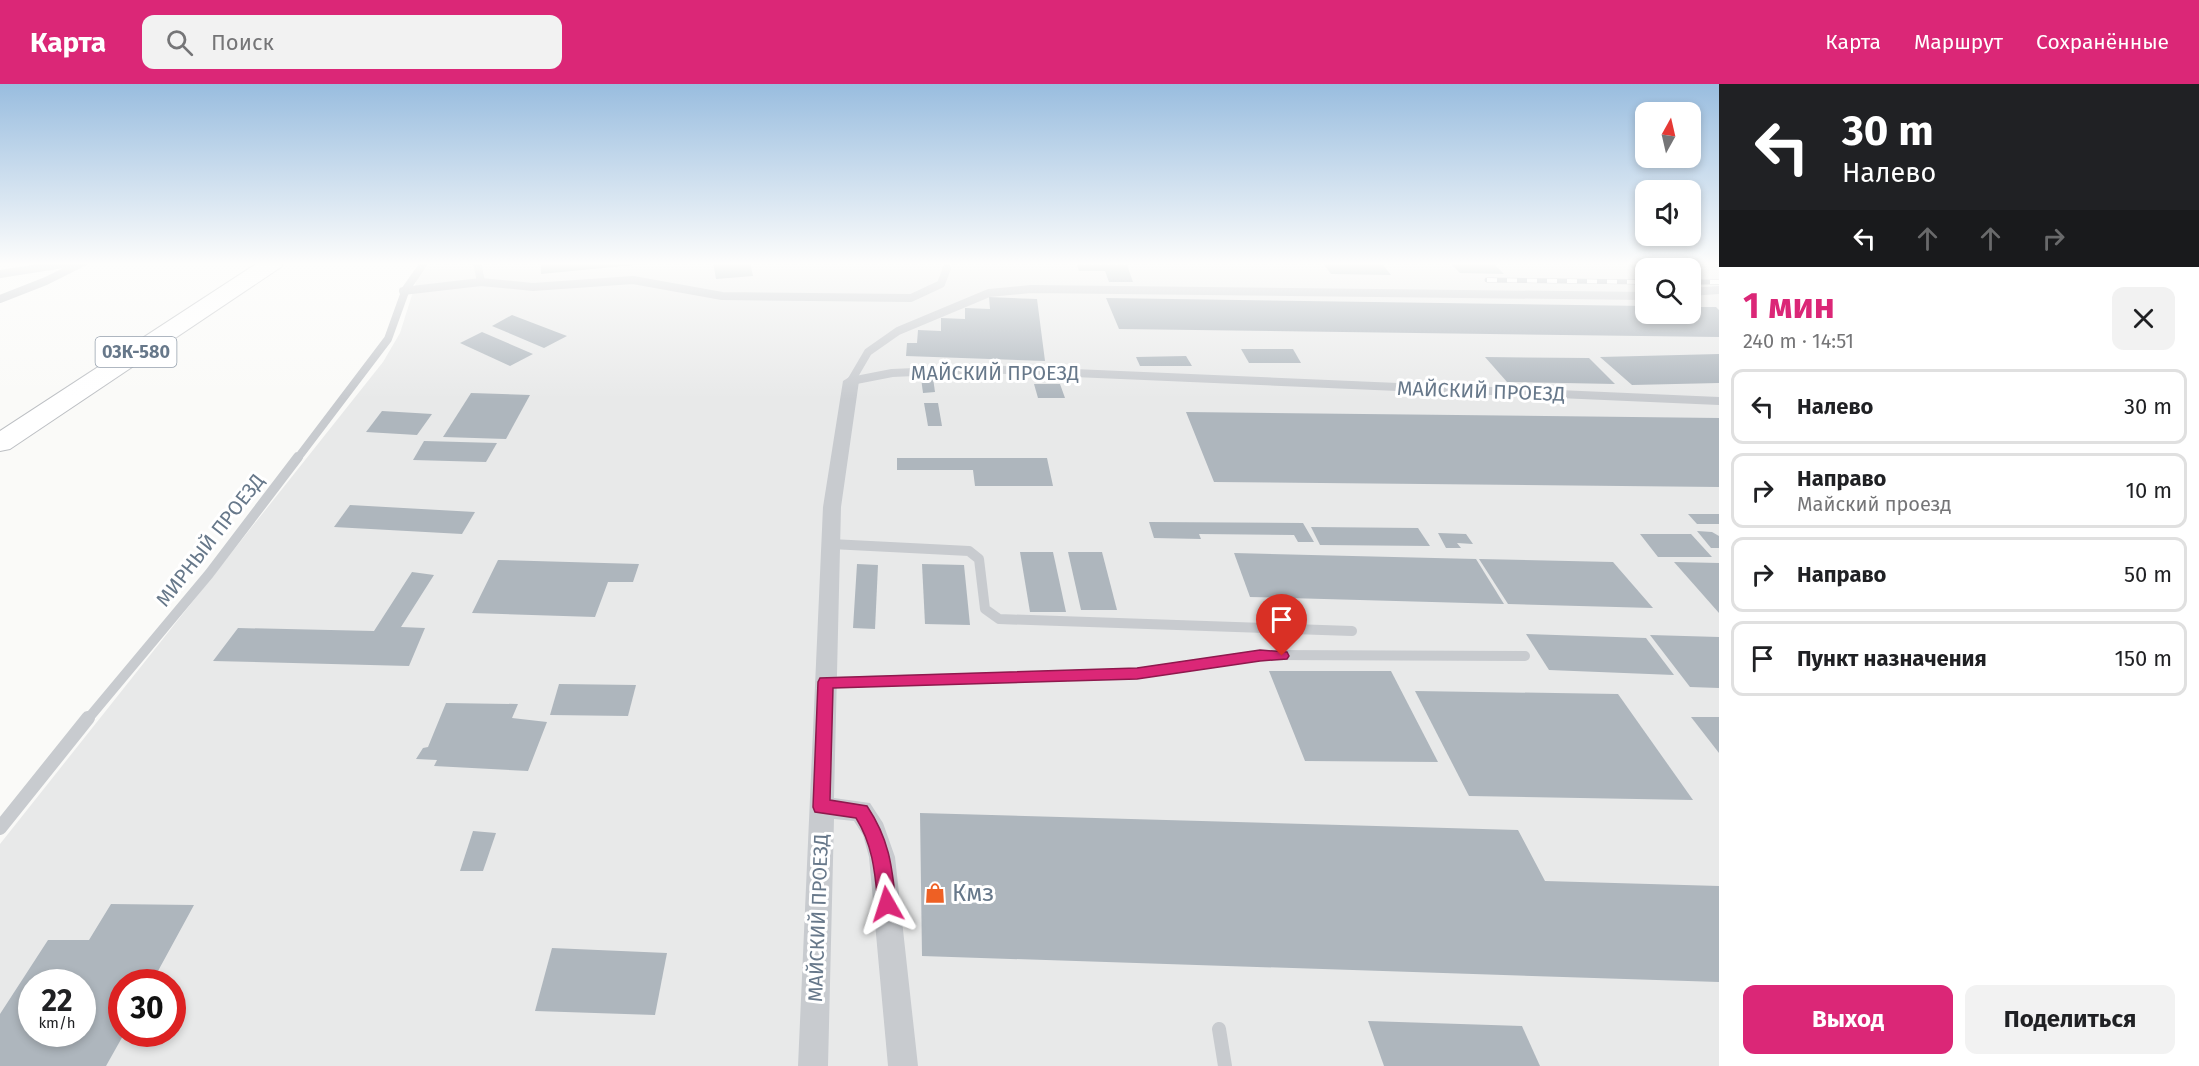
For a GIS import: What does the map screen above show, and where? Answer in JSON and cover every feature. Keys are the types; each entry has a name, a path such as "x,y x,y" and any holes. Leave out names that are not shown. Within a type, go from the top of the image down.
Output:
{"highway":[{"name":"03К-580","path":"0,435 193,308"},
{"name":"03К-580","path":"0,443 204,308"}],"street":[{"name":"МАЙСКИЙ ПРОЕЗД","path":"813,1066 832,507 850,381"},
{"path":"821,807 861,811 874,831 882,857 903,1066"}],"lane":[{"name":"МИРНЫЙ ПРОЕЗД","path":"0,828 116,684 209,574 392,333 399,308"},
{"path":"850,381 868,352 898,331 953,308"},
{"name":"МАЙСКИЙ ПРОЕЗД","path":"850,381 892,373 983,369 1719,401"},
{"path":"831,544 969,551 979,559 985,609 999,619 1352,631"},
{"path":"826,682 1137,673 1260,655 1525,656"},
{"path":"1219,1029 1225,1066"}],"shaded area":[{"path":"408,308 1635,308 1635,324 1701,324 1701,308 1719,308 1719,1066 0,1066 0,844 383,362 400,333"}],"building":[{"path":"965,308 1038,308 1045,361 906,356 907,343 917,343 918,330 941,331 941,318 965,319"},
{"path":"1110,308 1635,308 1635,324 1701,324 1701,308 1717,308 1719,310 1719,337 1119,329"},
{"path":"512,315 567,336 544,348 492,326"},
{"path":"482,332 533,354 510,366 460,343"},
{"path":"1241,349 1293,349 1301,363 1249,363"},
{"path":"1719,354 1719,383 1632,385 1600,357"},
{"path":"1186,356 1192,366 1140,366 1136,357"},
{"path":"1485,357 1589,358 1615,384 1507,382"},
{"path":"921,378 933,378 935,392 923,393"},
{"path":"1034,384 1060,384 1065,398 1038,398"},
{"path":"471,393 530,395 506,439 443,437"},
{"path":"924,403 938,403 942,426 928,426"},
{"path":"382,411 432,414 417,435 366,432"},
{"path":"1186,412 1719,418 1719,487 1214,482"},
{"path":"424,441 497,443 486,462 413,460"},
{"path":"897,458 1047,458 1053,486 975,486 973,470 897,470"},
{"path":"350,505 475,512 462,534 334,527"},
{"path":"1688,514 1719,514 1719,524 1697,524"},
{"path":"1149,522 1303,523 1314,542 1298,542 1294,535 1199,534 1201,539 1154,538"},
{"path":"1311,527 1418,528 1430,546 1320,545"},
{"path":"1697,531 1712,532 1719,536 1719,548 1711,548"},
{"path":"1438,533 1466,534 1473,544 1457,543 1461,548 1446,548"},
{"path":"1640,534 1691,534 1712,557 1658,557"},
{"path":"1020,552 1053,552 1066,612 1030,612"},
{"path":"1068,552 1102,552 1117,610 1081,610"},
{"path":"1234,553 1476,559 1504,604 1250,597"},
{"path":"1479,559 1613,562 1653,608 1508,604"},
{"path":"498,560 639,564 633,582 608,582 595,617 472,613"},
{"path":"1674,562 1719,563 1719,613"},
{"path":"857,564 878,565 875,629 853,628"},
{"path":"922,564 964,565 970,625 925,624"},
{"path":"412,572 434,575 401,627 425,628 409,666 213,661 238,628 374,631"},
{"path":"1526,634 1646,638 1674,675 1549,670"},
{"path":"1650,635 1719,637 1719,688 1690,687"},
{"path":"1269,671 1391,671 1438,762 1305,761"},
{"path":"559,684 636,685 628,716 550,715"},
{"path":"1415,691 1618,694 1693,800 1469,796"},
{"path":"446,703 518,704 512,718 547,722 528,771 434,766 437,760 416,759 423,748 428,747"},
{"path":"1691,717 1719,717 1719,753"},
{"path":"920,813 1518,830 1545,881 1719,886 1719,982 922,956"},
{"path":"473,831 496,833 483,871 460,871"},
{"path":"111,904 194,905 159,969 108,969 108,1047 117,1047 106,1066 0,1066 0,1014 18,986 18,1047 96,1047 96,969 29,969 48,940 89,940"},
{"path":"552,948 667,953 655,1015 535,1011"},
{"path":"1368,1021 1522,1026 1540,1066 1384,1066"}],"place":[{"name":"Кмз","path":"935,893"}],"route":[{"path":"887,904 882,857 874,831 861,811 821,807 826,682 1137,673 1260,655 1282,656"}]}
